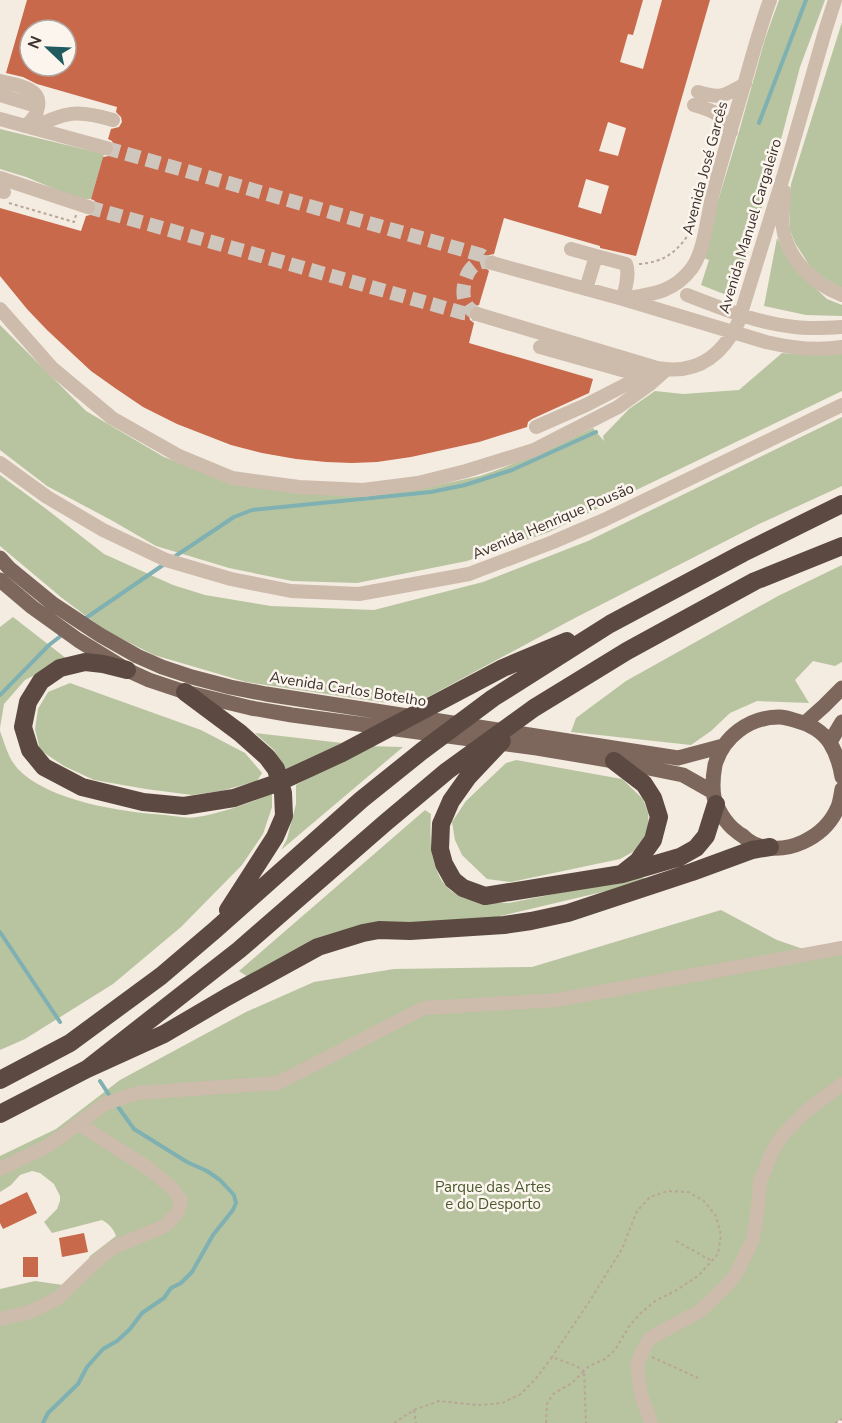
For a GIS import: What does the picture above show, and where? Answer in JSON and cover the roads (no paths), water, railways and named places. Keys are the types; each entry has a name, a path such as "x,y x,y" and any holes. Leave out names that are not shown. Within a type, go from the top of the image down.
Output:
{"highway":[{"path":"0,1080 70,1043 161,976 360,800 493,698 610,624 743,553 842,504"},
{"path":"87,1069 239,950 447,771 534,708 627,651 755,581 842,546"},
{"path":"128,670 86,662 60,668 41,681 28,702 22,727 30,750 44,767 82,787 143,802 184,806 234,798 277,783 342,753 503,668 610,624"},
{"path":"184,692 240,733 267,757 276,769 284,793 284,816 275,837 215,930"},
{"path":"534,708 468,777 452,801 441,824 440,849 444,864 453,880 463,888 485,896 621,874 680,857 696,848 706,836 715,798"},
{"path":"614,761 644,784 659,817 653,840 638,861 621,874"},
{"path":"0,1114 87,1069 164,1034 318,947 380,930 410,931 504,926 568,913 753,850 770,847"}],"main road":[{"name":"Avenida Carlos Botelho","path":"0,558 9,568 70,616 117,646 162,667 211,682 266,694 541,743 683,775 715,798"},
{"name":"Avenida Carlos Botelho","path":"0,580 62,629 128,670 184,692 251,708 292,715 678,758 723,746"},
{"path":"805,723 842,688"},
{"path":"841,768 830,742 819,731 805,723 782,717 766,718 748,724 732,735 723,746 713,776 715,798 722,818 734,831 754,843 770,847 789,847 810,838 828,824 840,806 842,789"},
{"path":"830,742 842,722"}],"street":[{"name":"Avenida Manuel Cargaleiro","path":"477,314 660,372 685,369 712,358 732,337 738,323 836,0"},
{"name":"Avenida José Garcês","path":"623,299 665,291 693,267 701,248 713,195 768,2"},
{"path":"0,81 36,93 39,105 28,127"},
{"path":"731,132 719,115 696,99 725,95 745,84"},
{"path":"0,95 30,104"},
{"path":"28,127 71,113 91,114 113,120"},
{"path":"0,119 106,148"},
{"path":"785,171 783,228 789,250 800,266 816,281 842,295"},
{"path":"0,178 84,206"},
{"path":"571,249 626,264 628,271 623,299"},
{"path":"586,289 596,256"},
{"name":"Avenida José Garcês","path":"492,263 784,346 812,349 842,346"},
{"path":"748,316 711,295 688,294 721,308 748,316 792,327 842,327"},
{"path":"0,309 52,368 112,418 179,456 232,477 299,487 363,490 418,483 534,450 618,407 660,372"},
{"path":"540,347 622,370 660,372"},
{"path":"537,427 627,384 660,372"},
{"name":"Avenida Henrique Pousão","path":"0,463 47,497 84,519 166,560 231,579 291,591 359,594 469,574 553,542 604,520 842,405"},
{"path":"0,1169 50,1145 105,1104 137,1093 278,1083 424,1008 557,1000 842,948"},
{"path":"651,1423 640,1395 637,1365 642,1352 651,1338 700,1311 736,1274 753,1239 760,1182 773,1150 782,1136 805,1112 842,1084"},
{"path":"0,1319 30,1312 58,1298 114,1247 165,1226 178,1212 181,1200 172,1188 151,1170 79,1124"}],"waterway":[{"path":"759,123 806,0"},
{"path":"174,557 234,517 252,510 431,492 465,485 512,470 596,432"},
{"path":"83,620 166,563"},
{"path":"0,695 49,645 62,635"},
{"path":"0,932 60,1022"},
{"path":"100,1081 111,1098"},
{"path":"43,1423 48,1413 78,1384 87,1367 103,1349 117,1341 142,1313 164,1298 171,1288 181,1283 192,1272 213,1235 236,1203 234,1195 220,1180 134,1129 116,1104"}],"tunnel":[{"path":"106,148 481,255 492,263"},
{"path":"88,207 463,313 477,314"},
{"path":"477,314 471,310 464,299 465,282 473,267 481,262 492,263"}],"park label":[{"name":"Parque das Artes e do Desporto","path":"493,1196"}]}
